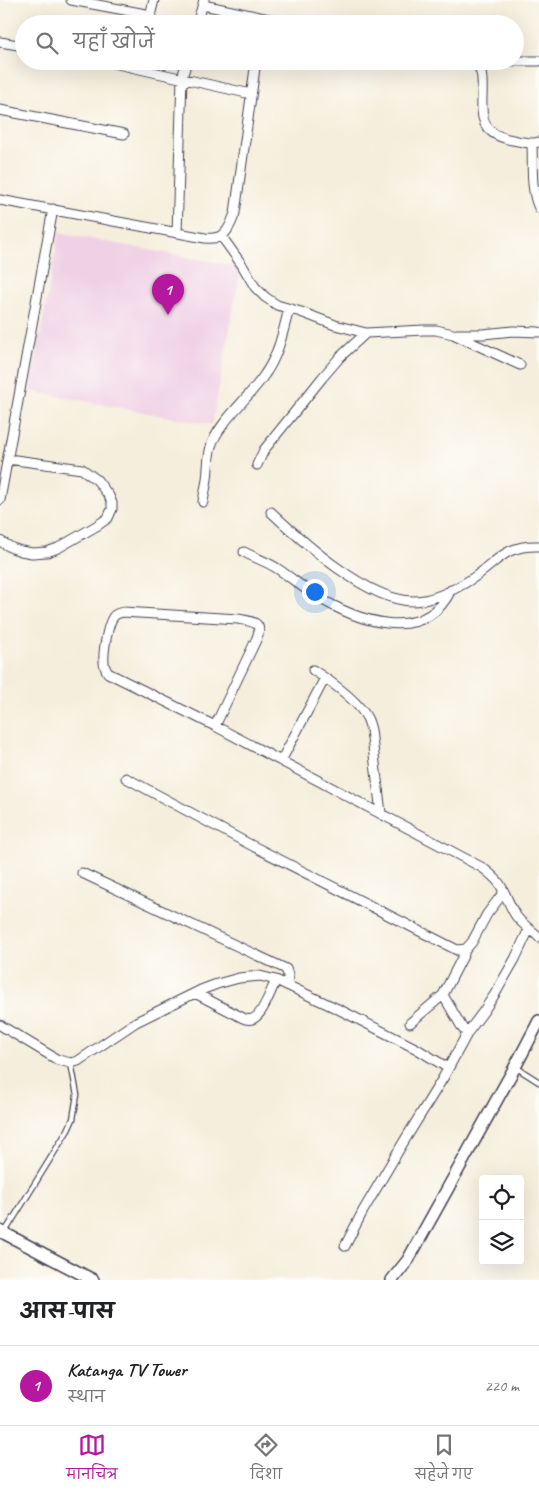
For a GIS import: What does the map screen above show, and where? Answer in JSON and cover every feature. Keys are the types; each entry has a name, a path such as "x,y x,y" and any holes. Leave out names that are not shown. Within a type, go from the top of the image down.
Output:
{"street":[{"path":"71,0 130,15"},
{"path":"151,15 154,0"},
{"path":"199,15 203,2 243,15"},
{"path":"0,42 15,44"},
{"path":"524,61 539,61"},
{"path":"156,70 251,94"},
{"path":"177,233 182,78 184,70"},
{"path":"0,202 213,239 222,237 231,224 235,213 255,70"},
{"path":"480,70 482,117 486,126 494,134 502,138 535,143 534,190 539,208"},
{"path":"0,110 124,134"},
{"path":"0,500 53,210"},
{"path":"222,237 242,265 255,288 265,298 277,305 366,333 436,330 453,334 520,364"},
{"path":"203,502 207,478 207,463 213,441 221,428 266,374 280,345 289,308"},
{"path":"453,334 513,331 539,332"},
{"path":"257,465 264,450 316,386 340,357 366,333"},
{"path":"0,541 12,548 32,553 47,552 58,548 98,525 108,518 112,509 109,496 97,480 82,469 8,459"},
{"path":"270,512 300,539 354,579 386,596 398,600 414,601 428,599 462,585 504,554 514,549 526,546 539,546"},
{"path":"244,552 276,567 313,594 347,612 382,623 401,625 429,616 440,608 451,590"},
{"path":"215,726 256,640 260,627 249,621 117,613 110,622 104,648 104,661 108,673 215,726 483,868 502,886 508,902 517,916 539,937"},
{"path":"314,670 336,686 360,708 368,719 381,813"},
{"path":"281,761 325,678"},
{"path":"126,778 265,852 457,950 466,949 472,942 487,914 504,892"},
{"path":"82,873 286,969 288,975 287,985"},
{"path":"345,1246 368,1202 468,1032 495,994 529,929"},
{"path":"410,1022 443,995 464,954"},
{"path":"0,1025 58,1060 71,1063 78,1061 136,1022 195,993 217,984 251,976 260,976 287,985 417,1049 448,1068"},
{"path":"195,993 243,1018 252,1019 257,1017 262,1010 276,980"},
{"path":"443,995 463,1029 468,1032"},
{"path":"392,1280 408,1260 539,1021"},
{"path":"2,1232 93,1280"}],"lane":[{"path":"2,1232 68,1130 73,1119 76,1095 71,1063"},
{"path":"515,1067 539,1082"}],"shaded area":[{"path":"59,233 241,267 212,425 30,391"}],"place":[{"name":"Katanga TV Tower","path":"168,315"}]}
